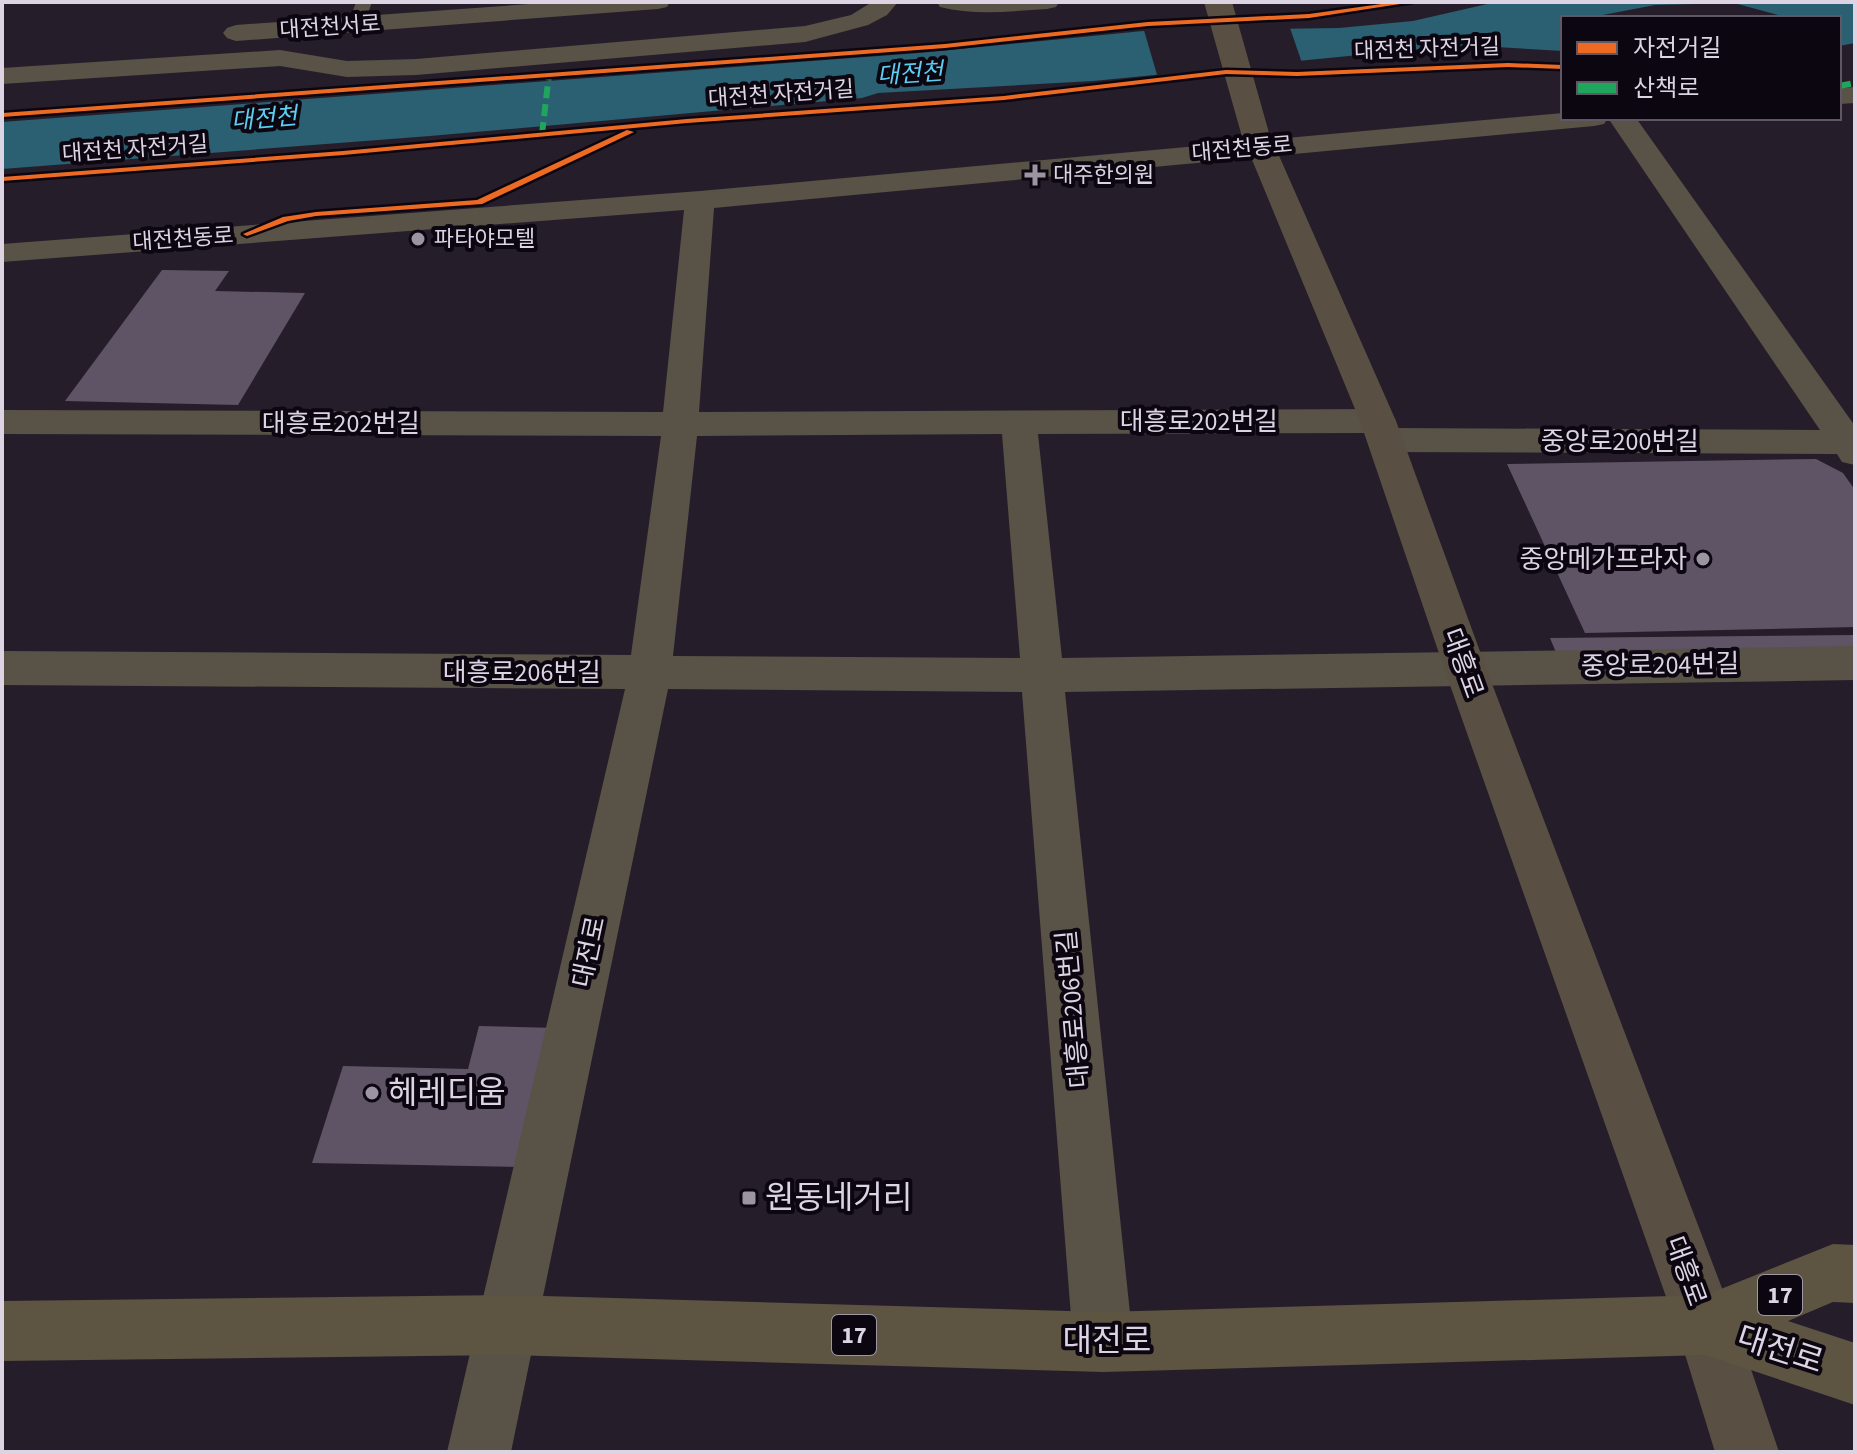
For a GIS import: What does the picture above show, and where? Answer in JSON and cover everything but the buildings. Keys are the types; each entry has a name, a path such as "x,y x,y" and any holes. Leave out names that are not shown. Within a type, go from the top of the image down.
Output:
{"main road":[{"name":"대흥로","path":"1218,2 1247,135 1382,431 1465,668 1706,1325 1747,1452"},
{"name":"대전로","path":"1706,1325 1833,1273 1855,1274"},
{"name":"대전로","path":"2,1331 508,1325 1103,1342 1706,1325 1855,1374"}],"street":[{"name":"대전천서로","path":"218,35 360,13 658,2"},
{"path":"2,76 280,58 347,69 416,67 805,34 855,22 880,10 886,2"},
{"path":"949,2 988,5 1047,2"},
{"path":"1247,135 1463,113 1554,122"},
{"name":"대전천동로","path":"2,253 700,200 1036,168 1247,135 1574,120"},
{"path":"1623,120 1853,446"},
{"path":"1036,168 1126,133"},
{"path":"650,673 680,424 700,200"},
{"path":"1019,421 1042,675"},
{"name":"대흥로202번길","path":"2,422 680,424 1019,421 1382,431"},
{"name":"중앙로200번길","path":"1382,431 1853,446"},
{"name":"중앙로204번길","path":"1465,668 1855,663"},
{"name":"대흥로206번길","path":"2,668 1042,675 1465,668"},
{"name":"대전로","path":"479,1452 650,673"},
{"name":"대흥로206번길","path":"1042,675 1103,1342"}],"water":[{"name":"대전천","path":"1496,2 1855,2 1855,43 1841,46 1841,16 1782,16 1734,3 1655,5 1597,16 1561,16 1561,51 1496,47 1430,48 1093,81 878,93 862,98 430,136 2,169 2,122 919,53 1143,31 1339,28 1413,21"}],"pier":[{"path":"1289,25 1302,63 1158,78 1143,27"}],"marked path":[{"path":"542,134 549,74"},
{"path":"1841,86 1855,83"}],"cycle path":[{"path":"2,115 945,46 1148,24 1309,16 1410,2"},
{"name":"대전천 자전거길","path":"2,179 343,153 687,121 1004,98 1226,72 1297,74 1508,65 1561,67"},
{"path":"247,234 286,219 316,214 479,202 630,132"}],"place":[{"name":"대주한의원","path":"1035,175"},
{"name":"파타야모텔","path":"418,239"},
{"name":"중앙메가프라자","path":"1703,559"},
{"name":"헤레디움","path":"372,1093"},
{"name":"원동네거리","path":"749,1198"}]}
